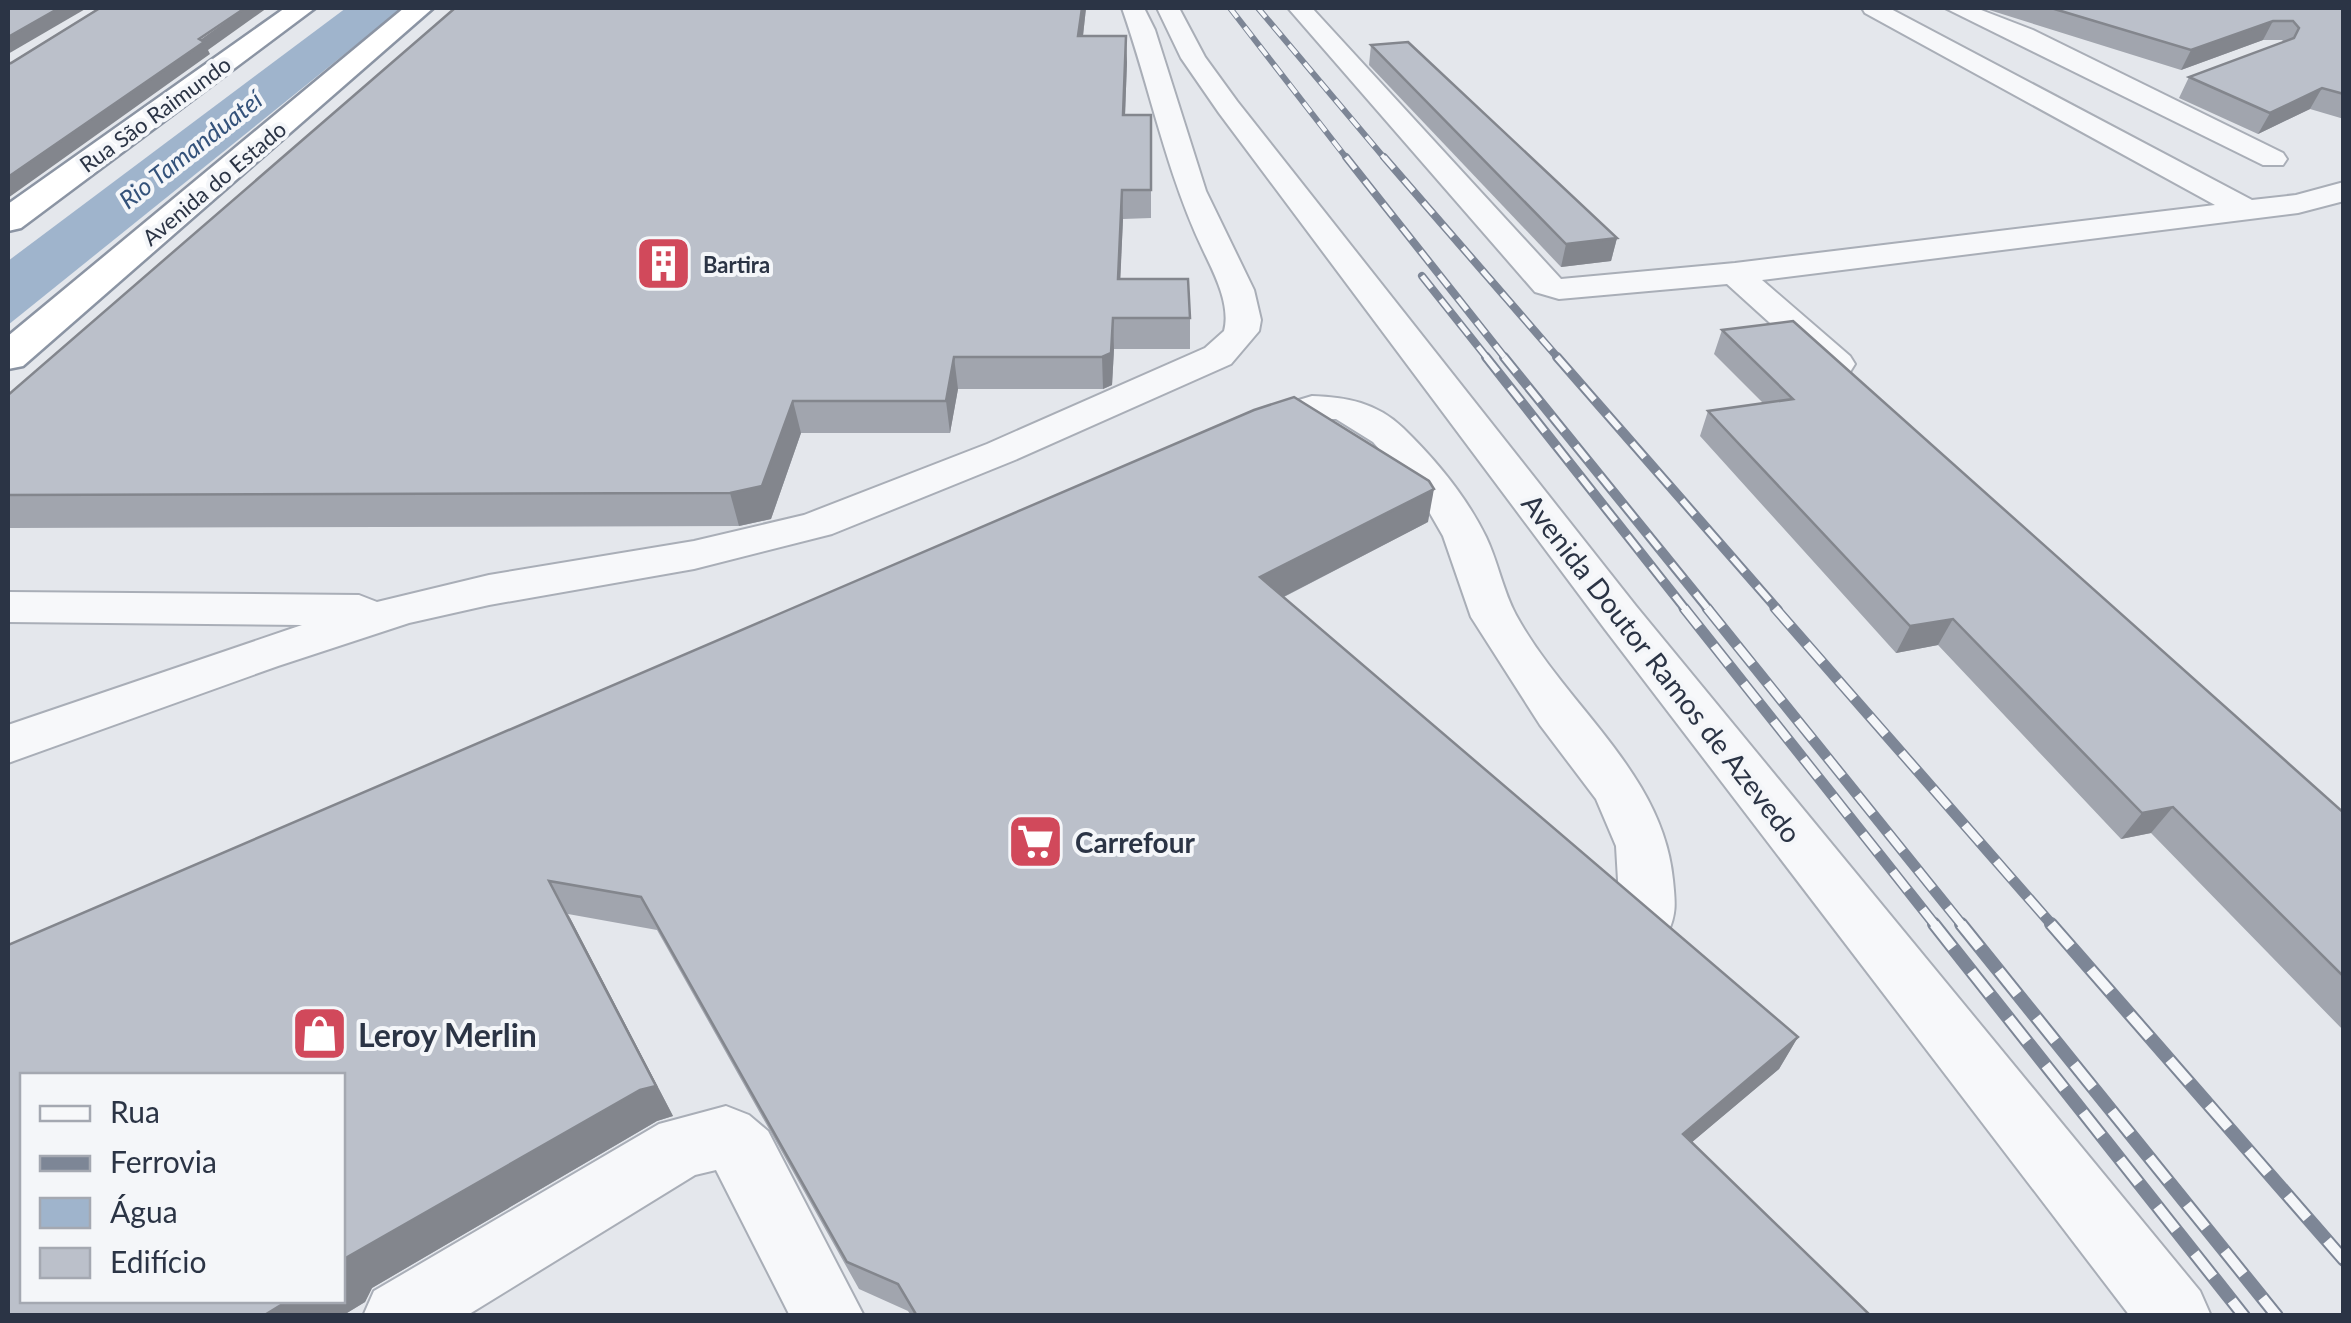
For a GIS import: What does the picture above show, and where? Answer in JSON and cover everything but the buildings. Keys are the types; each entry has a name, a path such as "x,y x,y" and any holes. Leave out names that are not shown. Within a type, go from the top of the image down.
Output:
{"highway":[{"name":"Rua São Raimundo","path":"8,220 302,8"},
{"name":"Avenida do Estado","path":"8,357 420,8"}],"lane":[{"path":"8,744 261,654 401,610 490,590 694,555 818,524 1001,452 1218,356 1239,337 1244,321 1231,280 1192,193 1162,80 1133,8"},
{"name":"Avenida Doutor Ramos de Azevedo","path":"1168,8 1206,80 1620,617 2175,1316"},
{"path":"1300,8 1548,285 1558,289 1735,273 2247,210 2342,194"},
{"path":"1873,8 2247,210"},
{"path":"1957,8 2273,159"},
{"path":"2082,121 2180,81"},
{"path":"1735,273 1866,391"},
{"path":"1212,443 1312,407 1341,408 1364,416 1387,434 1437,491 1464,536 1494,617 1557,712 1618,790 1643,846 1648,914"},
{"path":"8,607 401,610"},
{"path":"399,1316 682,1146 726,1136 744,1152 828,1316"}],"water":[{"name":"Rio Tamanduateí","path":"346,8 402,8 8,325 8,261"}],"railway":[{"path":"1230,8 1348,160"},
{"path":"1258,8 1386,160"},
{"path":"1346,157 1506,359"},
{"path":"1384,157 1559,359"},
{"path":"1422,276 1488,359"},
{"path":"1486,357 1686,610"},
{"path":"1504,357 1709,610"},
{"path":"1557,357 1778,610"},
{"path":"1684,608 1936,926"},
{"path":"1707,608 1963,926"},
{"path":"1775,608 2053,926"},
{"path":"1934,924 2244,1316"},
{"path":"1961,924 2277,1316"},
{"path":"2051,924 2344,1260"}],"place":[{"name":"Bartira","path":"664,264"},
{"name":"Carrefour","path":"1036,842"},
{"name":"Leroy Merlin","path":"319,1034"}]}
